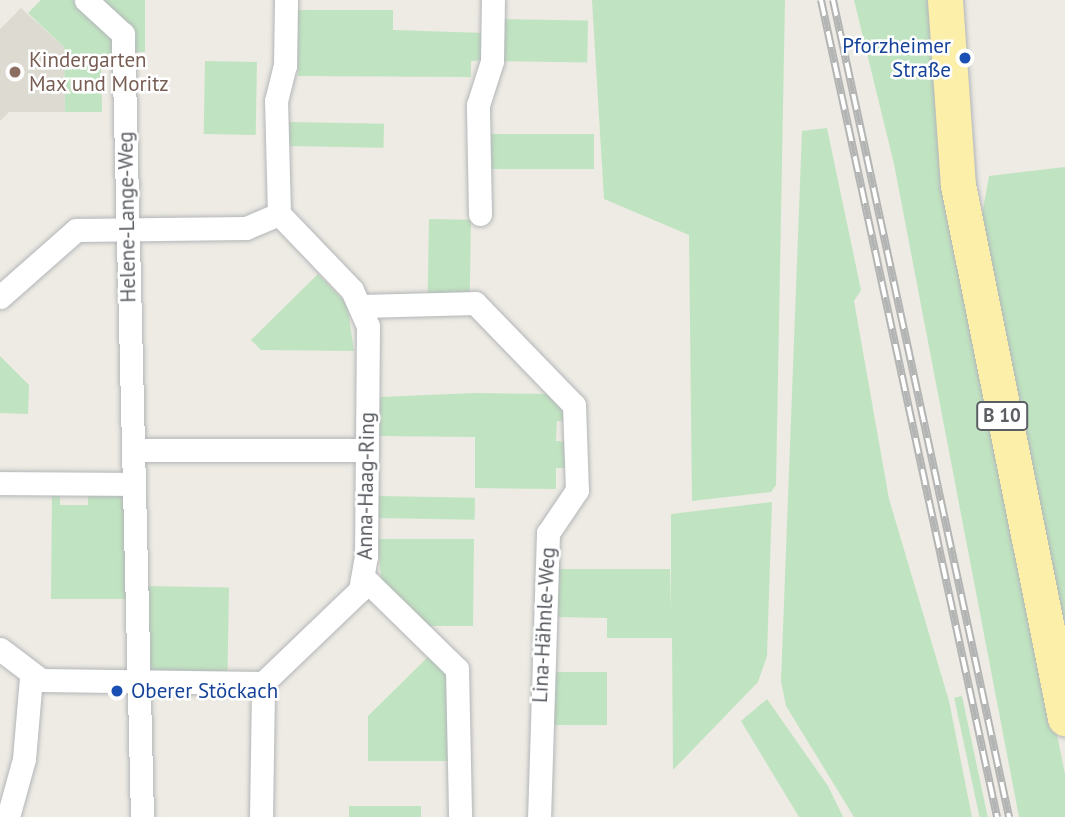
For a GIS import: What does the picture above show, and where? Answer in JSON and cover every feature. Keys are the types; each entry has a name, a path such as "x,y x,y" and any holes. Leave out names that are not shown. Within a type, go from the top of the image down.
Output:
{"main road":[{"name":"B 10","path":"945,0 958,185 1065,718"}],"street":[{"name":"Helene-Lange-Weg","path":"86,0 123,34 142,817"},
{"path":"286,0 285,66 276,102 279,214 363,306"},
{"path":"480,214 478,105 492,61 493,0"},
{"path":"0,297 68,233 127,228 246,228 279,214"},
{"name":"Lina-Hähnle-Weg","path":"363,306 475,303 574,405 577,490 548,533 539,817"},
{"name":"Anna-Haag-Ring","path":"263,683 354,599 364,578 367,450 363,306"},
{"path":"133,450 367,450"},
{"path":"0,483 134,484"},
{"path":"364,578 457,669 460,817"},
{"path":"0,649 31,677 139,682 263,683 261,817"},
{"path":"8,817 24,760 31,677"}],"shaded area":[{"path":"21,8 64,47 65,112 9,112 0,121 0,29"}],"green space":[{"path":"41,0 73,0 115,38 115,58 101,59 102,112 65,112 64,47 28,13"},
{"path":"98,0 145,0 145,52 132,52"},
{"path":"592,0 785,0 776,485 771,492 692,501 689,235 604,199"},
{"path":"854,0 930,0 1031,607 1065,774 1065,817 1019,817 894,164"},
{"path":"298,10 393,10 393,30 485,33 484,60 471,61 471,77 298,76"},
{"path":"500,19 588,21 587,63 499,61"},
{"path":"205,61 257,62 256,135 204,134"},
{"path":"289,122 384,124 384,148 289,146"},
{"path":"827,128 861,290 854,301 889,499 949,701 972,817 854,817 786,706 781,681 802,131"},
{"path":"485,134 594,134 594,169 485,169"},
{"path":"1065,167 1065,665 979,232 989,176"},
{"path":"429,219 471,220 470,294 428,293"},
{"path":"318,274 347,304 354,351 261,350 251,340"},
{"path":"0,356 29,385 28,414 0,413"},
{"path":"476,393 557,394 570,421 557,421 556,441 570,442 570,468 556,468 556,489 475,488 475,437 379,436 380,397"},
{"path":"52,491 60,491 60,505 88,505 88,491 126,492 128,599 51,599"},
{"path":"378,496 475,498 475,520 378,518"},
{"path":"772,502 767,656 758,682 673,770 672,638 607,638 607,618 555,617 555,569 670,569 671,613 671,514"},
{"path":"378,539 474,539 473,626 426,626 381,579"},
{"path":"145,586 229,587 228,671 144,670"},
{"path":"431,654 446,668 451,761 368,761 368,716"},
{"path":"547,672 607,672 607,725 547,725"},
{"path":"962,696 988,817 980,817 954,698"},
{"path":"767,699 828,786 843,817 799,817 741,721"},
{"path":"349,806 421,806 421,817 349,817"}],"railway":[{"path":"821,0 997,817"},
{"path":"833,0 1009,817"}],"place":[{"name":"Pforzheimer Straße","path":"965,58"},
{"name":"Kindergarten Max und Moritz","path":"15,72"},
{"name":"Oberer Stöckach","path":"117,691"}]}
